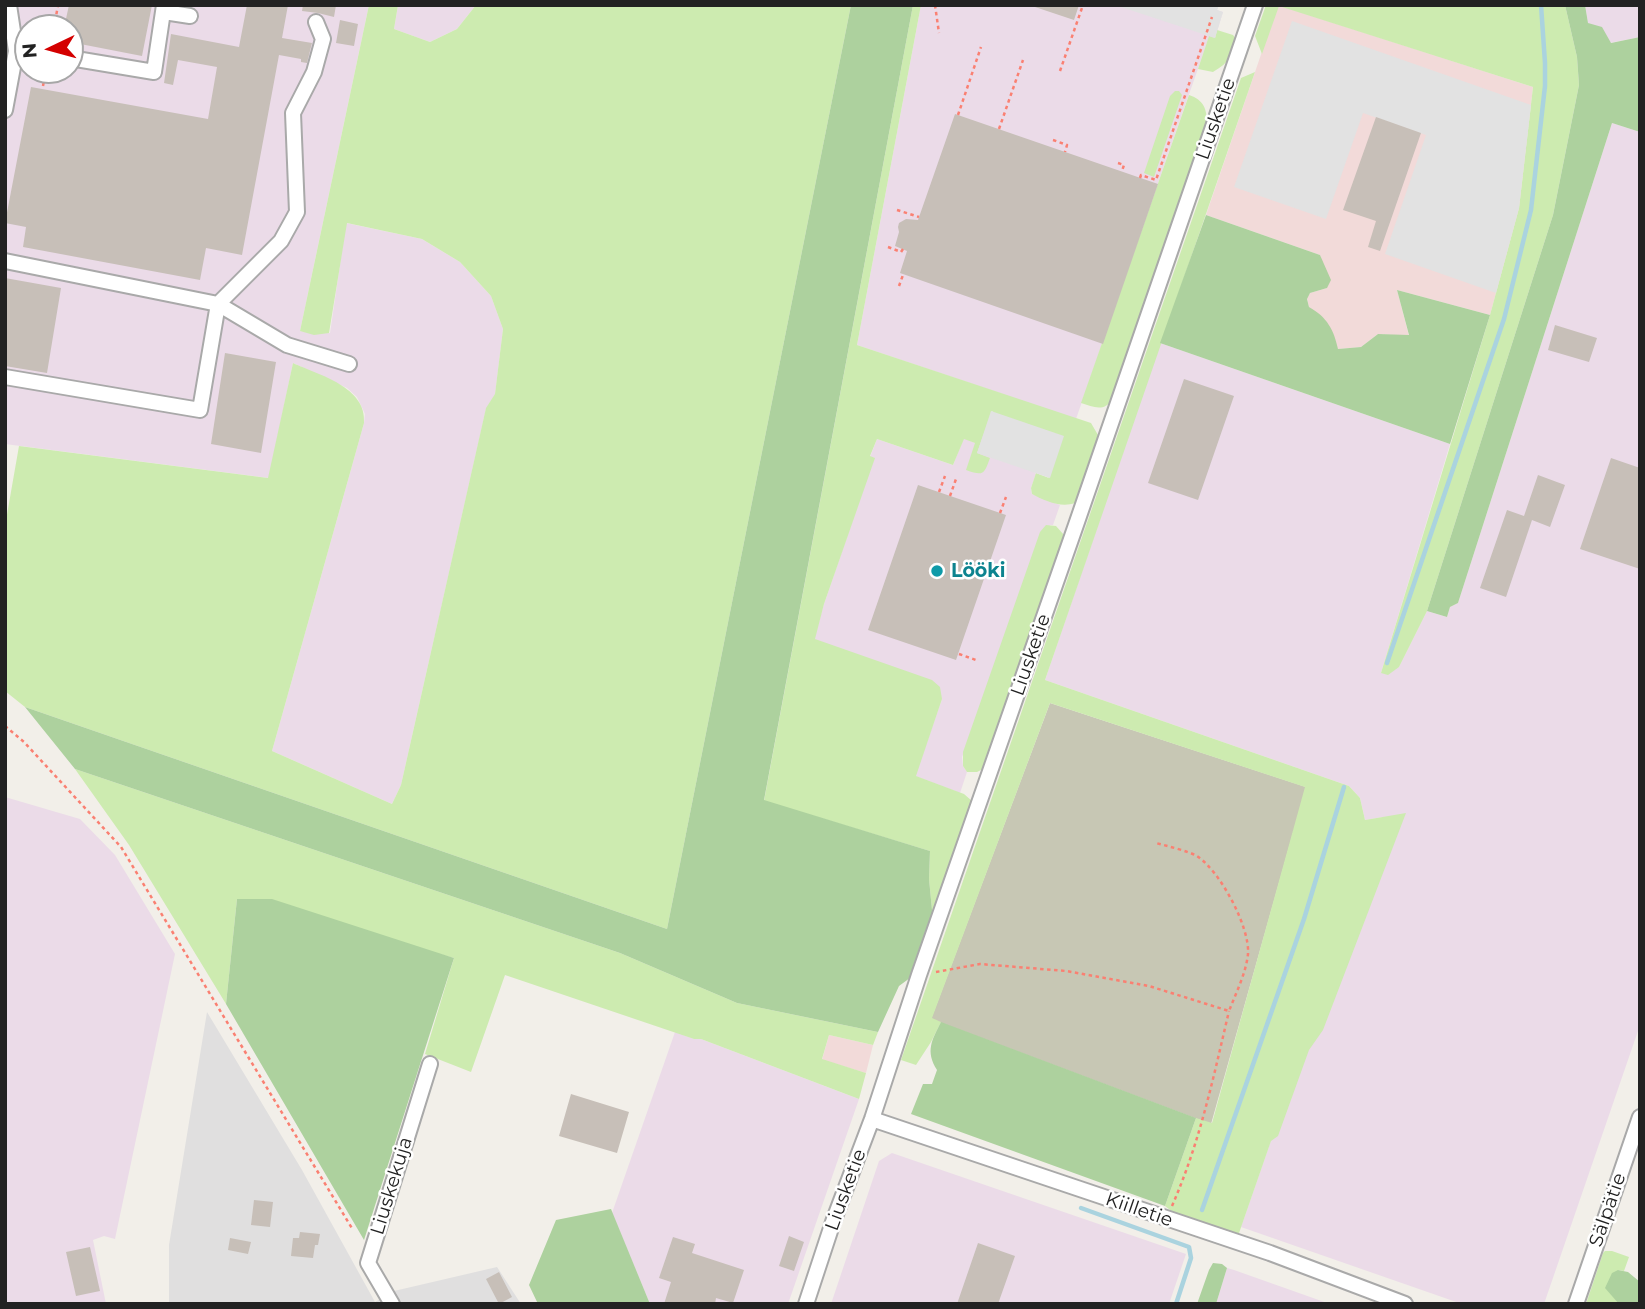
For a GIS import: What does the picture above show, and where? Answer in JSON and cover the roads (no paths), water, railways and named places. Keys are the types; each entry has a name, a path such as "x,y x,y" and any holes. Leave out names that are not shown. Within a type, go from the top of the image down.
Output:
{"street":[{"path":"9,5 14,23"},
{"name":"Liusketie","path":"806,1304 1255,5"},
{"path":"84,60 154,72 164,8 190,16"},
{"path":"5,377 200,410 218,304 281,242 297,212 293,113 314,72 323,39 317,22"},
{"path":"5,110 14,79"},
{"path":"5,261 218,304 287,345 349,364"},
{"name":"Liuskekuja","path":"392,1304 368,1263 430,1064"},
{"name":"Sälpätie","path":"1576,1304 1640,1117"},
{"name":"Kiilletie","path":"872,1119 1270,1253 1405,1304"}],"waterway":[{"path":"1387,663 1504,319 1531,210 1545,86 1541,5"},
{"path":"1202,1210 1304,919 1344,787"},
{"path":"1081,1208 1189,1247 1191,1258 1176,1304"}],"place":[{"name":"Lööki","path":"937,571"}]}
